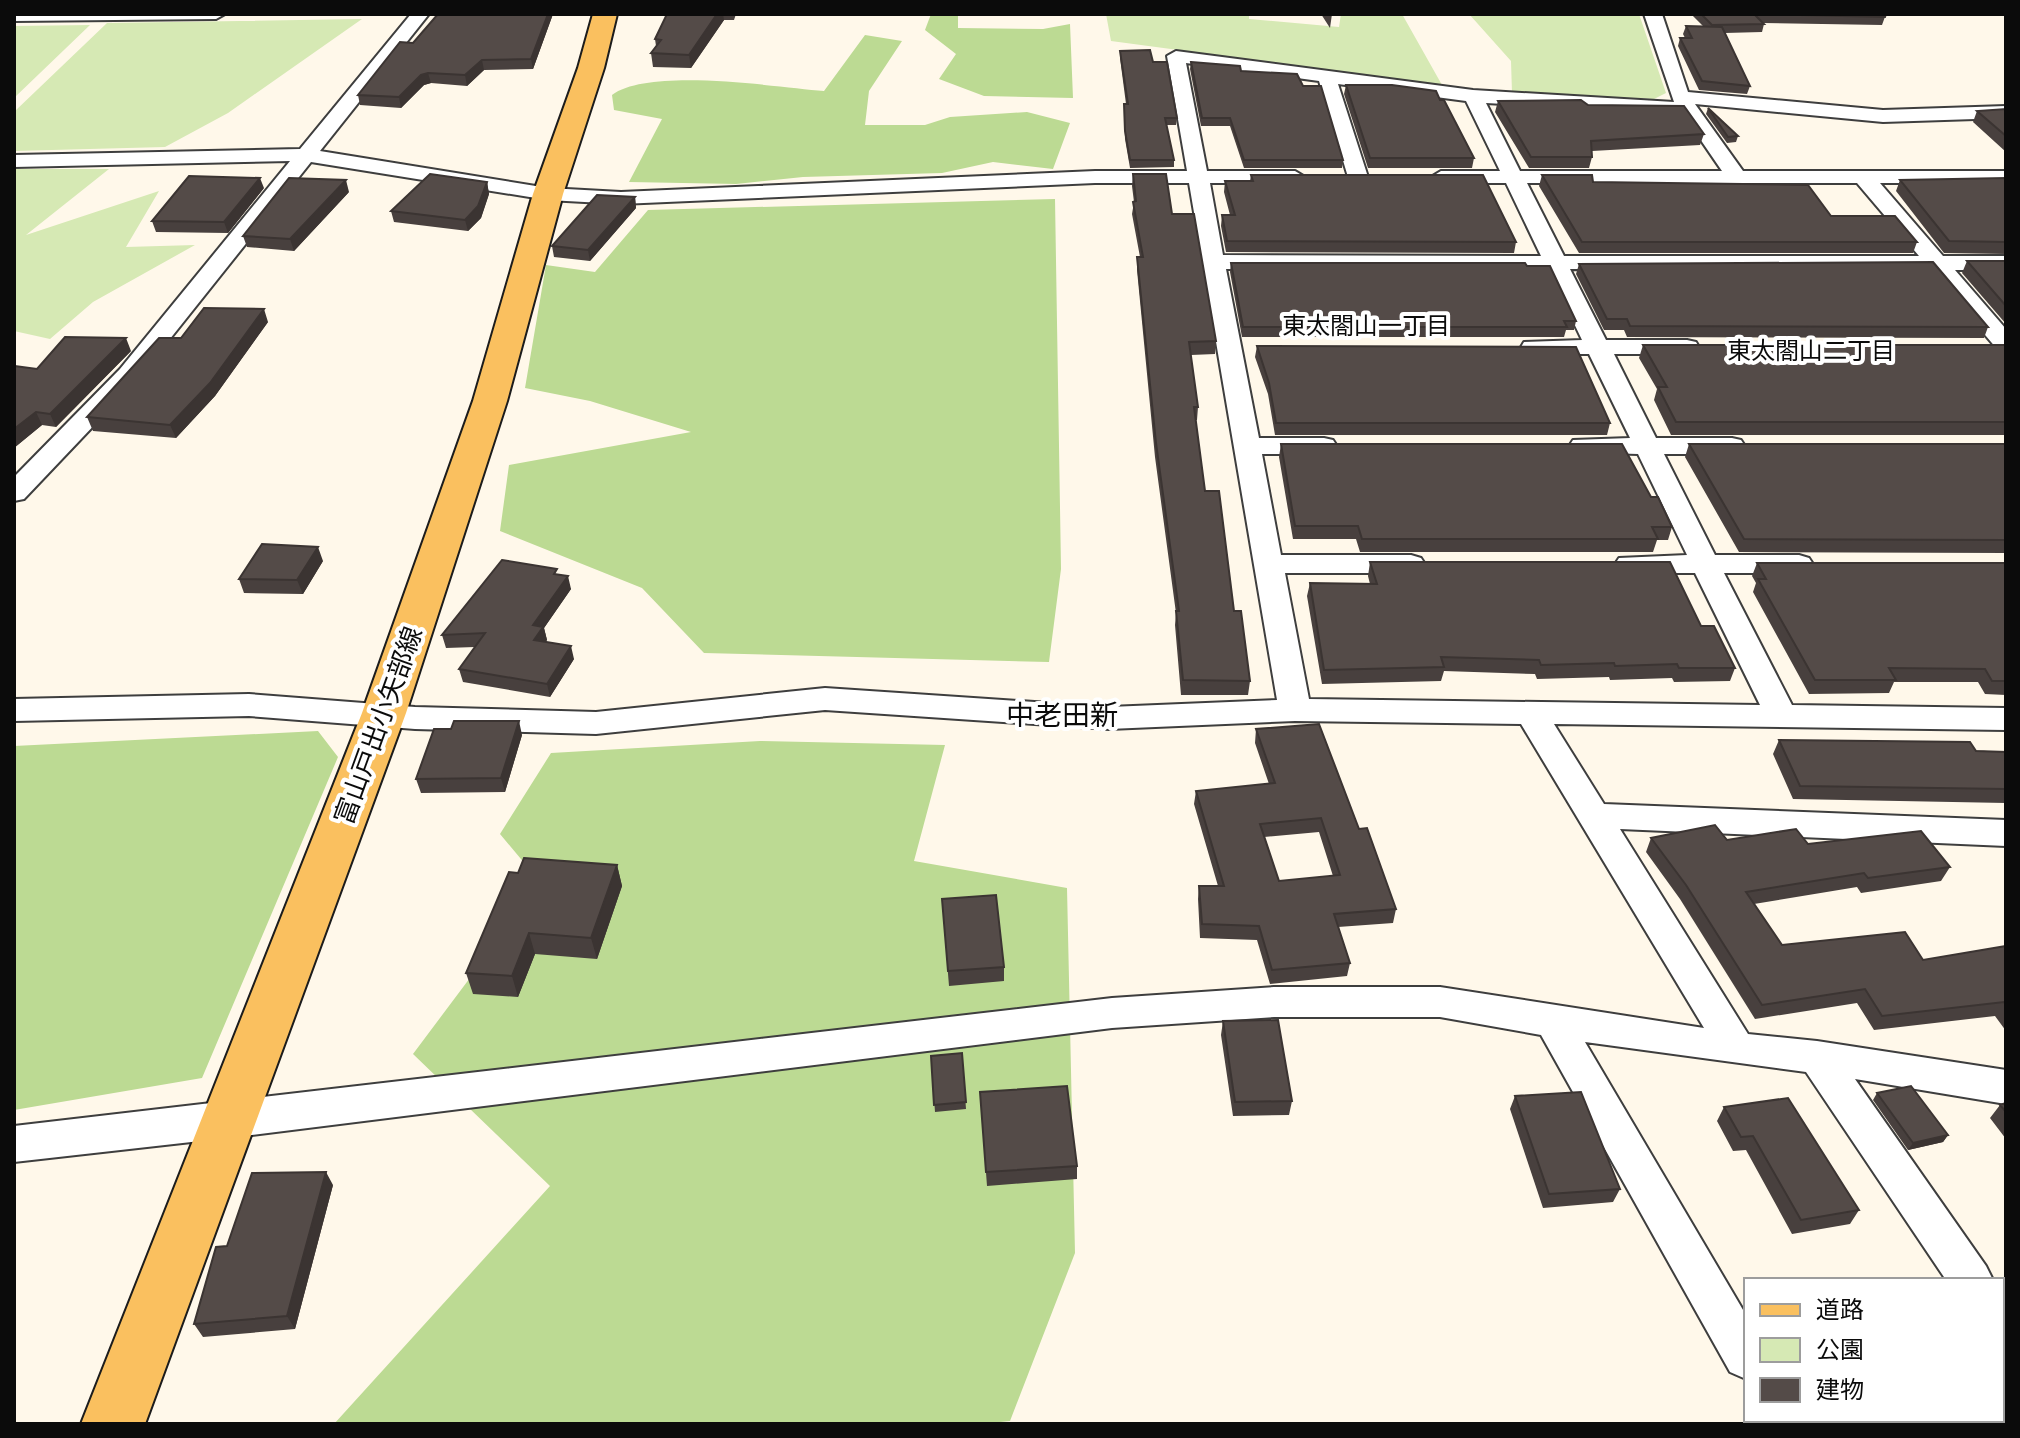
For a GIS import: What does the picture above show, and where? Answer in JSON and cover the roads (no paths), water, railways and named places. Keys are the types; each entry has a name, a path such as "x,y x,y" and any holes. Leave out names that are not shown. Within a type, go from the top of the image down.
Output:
{"main road":[{"name":"富山戸出小矢部線","path":"113,1424 384,713 490,401 548,194 591,68 605,14"}],"street":[{"path":"14,16 216,14"},
{"path":"14,493 129,374 420,14"},
{"path":"1653,14 1684,103 1737,177"},
{"path":"1295,710 1176,56 1473,96 1684,103 1883,116 2006,112"},
{"path":"1327,77 1358,177"},
{"path":"1473,96 1781,716"},
{"path":"14,161 304,155 457,177 548,194 621,198 1095,177 1310,177"},
{"path":"1420,177 2006,177"},
{"path":"1863,177 2006,346"},
{"path":"1214,262 2006,263"},
{"path":"1975,348 2006,346"},
{"path":"1229,347 1260,347"},
{"path":"1505,347 1707,347"},
{"path":"1247,446 1343,446"},
{"path":"1551,446 1756,446"},
{"path":"1268,564 1440,564"},
{"path":"1596,564 1832,564"},
{"path":"14,710 249,705 384,713 415,718 596,723 825,699 1109,718 1295,710 2006,719"},
{"path":"1531,713 1737,1049"},
{"path":"1593,816 2006,833"},
{"path":"14,1144 1112,1013 1274,1002 1440,1002 1553,1022 1737,1049 1817,1057 2006,1087"},
{"path":"1553,1022 1744,1354"},
{"path":"1817,1057 1970,1278"}],"district":[{"name":"東太閤山一丁目","path":"1366,324"},
{"name":"東太閤山二丁目","path":"1811,349"},
{"name":"中老田新","path":"1062,713"}]}
